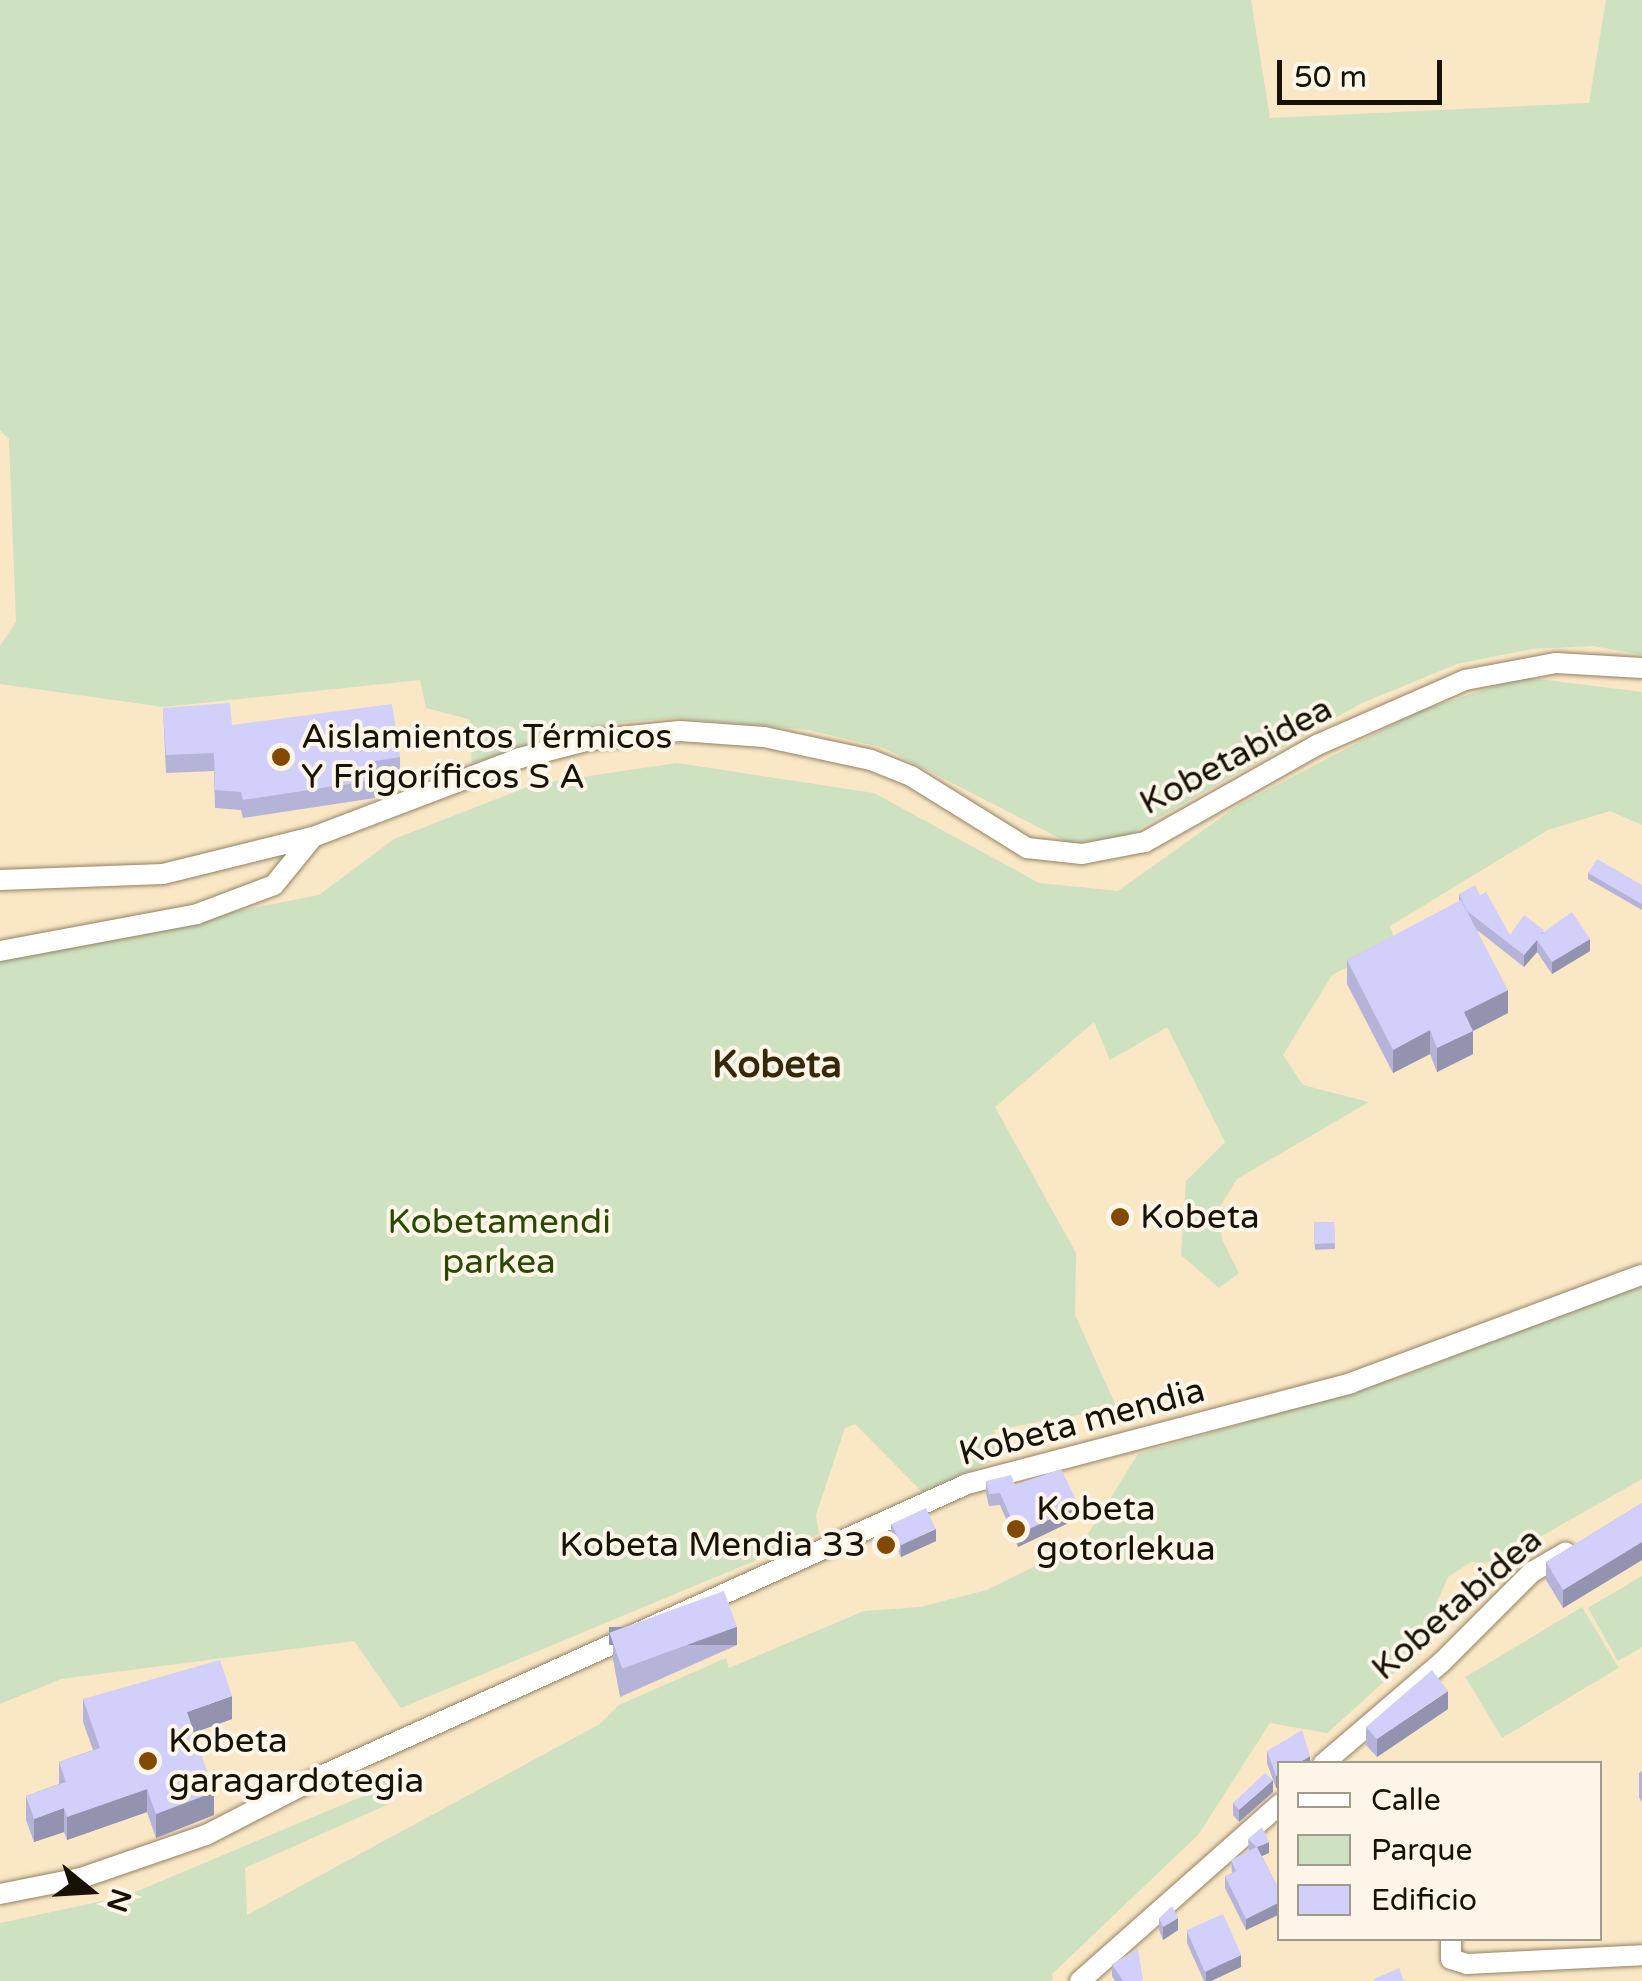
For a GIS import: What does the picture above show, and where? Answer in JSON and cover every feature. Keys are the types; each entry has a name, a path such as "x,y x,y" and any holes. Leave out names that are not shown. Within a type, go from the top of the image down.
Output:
{"street":[{"name":"Kobetabidea","path":"0,880 130,879 312,838 520,758 590,740 680,731 764,738 871,760 912,776 1026,848 1082,854 1146,842 1316,746 1465,680 1556,663 1642,668"},
{"path":"0,951 197,914 274,886 312,838"},
{"name":"Kobeta mendia","path":"0,1894 80,1878 206,1835 320,1776 967,1484 1350,1384 1642,1275"},
{"name":"Kobetabidea","path":"1327,1761 1441,1664 1532,1572 1579,1543"},
{"path":"1080,1981 1277,1807"},
{"path":"1451,1941 1452,1959 1467,1964 1642,1955"}],"green space":[{"path":"0,0 1251,0 1270,118 1589,103 1606,0 1642,0 1642,655 1593,646 1532,649 1457,664 1360,704 1121,839 1069,843 884,748 809,730 675,718 616,723 472,763 469,719 426,708 420,680 164,707 0,684 0,646 16,622 9,439 0,430"},
{"name":"Kobetamendi parkea","path":"1522,677 1642,692 1642,825 1610,811 1548,830 1390,926 1396,943 1332,975 1283,1055 1303,1085 1369,1102 1237,1179 1219,1208 1222,1239 1239,1273 1219,1288 1181,1255 1186,1181 1225,1142 1167,1027 1110,1060 1094,1022 995,1107 1076,1253 1075,1315 1117,1408 994,1430 1001,1457 922,1492 855,1424 845,1428 816,1515 819,1534 401,1708 354,1641 61,1679 0,1704 0,957 319,895 394,839 535,784 677,763 874,793 1039,883 1118,891 1240,804 1417,712"},
{"path":"1642,1282 1642,1479 1494,1563 1471,1562 1448,1577 1437,1602 1454,1619 1327,1733 1270,1723 1198,1835 1052,1974 1053,1981 0,1981 0,1923 126,1896 375,1791 384,1768 391,1803 245,1868 247,1915 600,1724 619,1705 726,1658 729,1668 864,1611 920,1607 987,1590 1083,1542 1138,1454 1398,1378"},
{"path":"1642,1576 1642,1647 1618,1661 1588,1608"},
{"path":"1582,1607 1619,1668 1502,1738 1465,1677"}],"building":[{"name":"Aislamientos Térmicos Y Frigoríficos S A","path":"230,703 232,725 392,704 400,757 375,761 375,780 243,800 241,792 215,790 214,753 166,755 163,708"},
{"path":"1597,859 1642,885 1642,904 1588,873"},
{"path":"1475,885 1480,895 1486,892 1510,935 1524,915 1544,930 1540,935 1572,912 1590,939 1552,962 1537,940 1524,955 1467,911 1459,894"},
{"path":"1461,900 1508,990 1464,1012 1473,1031 1437,1048 1430,1030 1393,1050 1347,960"},
{"path":"1334,1222 1335,1243 1315,1244 1314,1223"},
{"path":"1061,1469 1079,1506 1018,1534 1000,1493 989,1494 986,1481 1011,1475 1015,1485"},
{"path":"1642,1503 1642,1542 1563,1590 1546,1562"},
{"path":"926,1508 936,1529 901,1545 892,1524"},
{"path":"724,1591 737,1627 622,1668 609,1633"},
{"path":"220,1660 232,1696 187,1712 214,1792 156,1814 147,1789 67,1817 64,1808 34,1819 26,1796 66,1782 59,1762 100,1748 83,1699"},
{"path":"1432,1670 1448,1691 1377,1739 1366,1727"},
{"path":"1302,1730 1310,1756 1302,1761 1277,1761 1276,1776 1267,1751"},
{"path":"1265,1773 1273,1780 1239,1810 1233,1803"},
{"path":"1262,1827 1269,1842 1257,1847 1248,1839"},
{"path":"1257,1847 1277,1886 1277,1904 1246,1919 1225,1876 1236,1871 1231,1860"},
{"path":"1172,1906 1178,1918 1163,1927 1159,1918"},
{"path":"1223,1914 1241,1955 1205,1971 1186,1930"},
{"path":"1138,1949 1143,1981 1123,1981 1112,1964"},
{"path":"1399,1968 1404,1981 1374,1981 1374,1979"}],"place":[{"name":"Aislamientos Térmicos Y Frigoríficos S A","path":"281,757"},
{"name":"Kobeta","path":"1120,1217"},
{"name":"Kobeta gotorlekua","path":"1016,1529"},
{"name":"Kobeta Mendia 33","path":"886,1545"},
{"name":"Kobeta garagardotegia","path":"148,1761"}],"district":[{"name":"Kobeta","path":"777,1066"}]}
